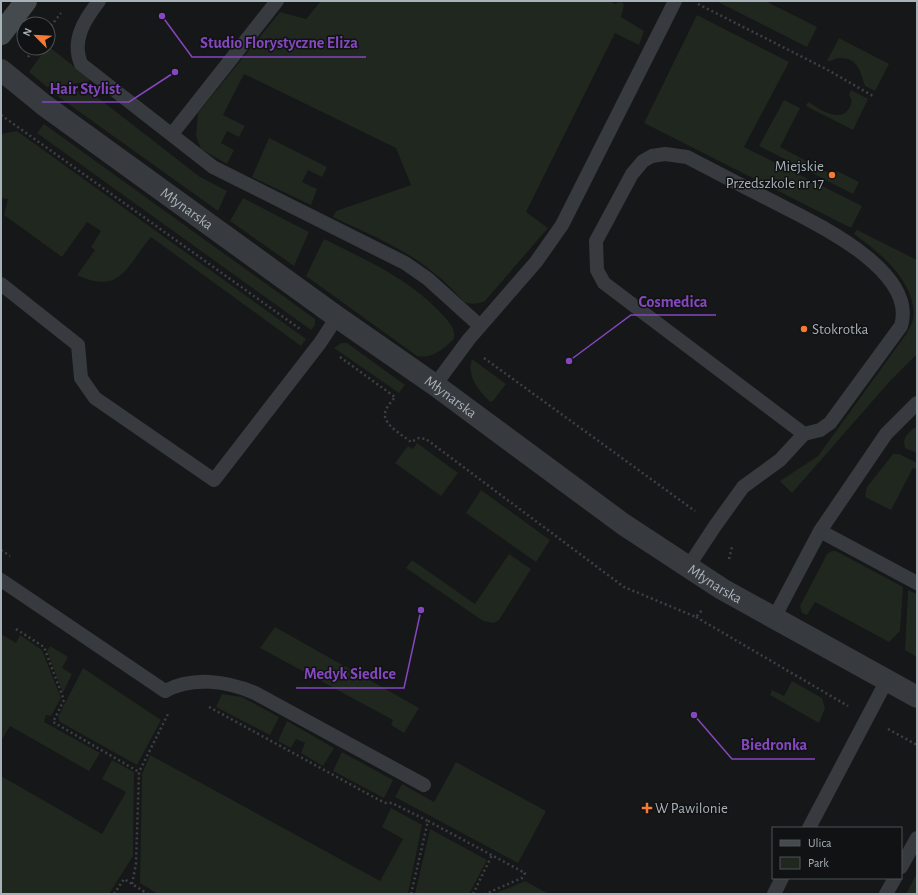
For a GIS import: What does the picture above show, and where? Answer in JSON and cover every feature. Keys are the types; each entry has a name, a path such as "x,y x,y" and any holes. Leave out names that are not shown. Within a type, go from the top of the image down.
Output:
{"main road":[{"path":"1,34 26,1"}],"street":[{"name":"Młynarska","path":"1,70 44,105 337,317 435,385 623,524 722,589 917,697"}],"lane":[{"path":"99,1 88,15 80,31 77,48 81,64 213,167 405,263 428,279 480,326"},
{"path":"172,134 278,1"},
{"path":"435,385 469,339 536,262 562,225 675,1"},
{"path":"688,567 715,526 743,488 780,460 804,434 820,430 830,423 901,326 904,319 905,308 898,286 885,270 869,256 842,237 687,157 665,154 652,156 643,161 632,174 596,241 597,270 604,283 804,434"},
{"path":"1,284 78,345 81,378 96,398 214,480 320,343 337,317"},
{"path":"774,618 820,531 886,434 917,403"},
{"path":"820,531 917,583"},
{"path":"1,580 165,691 176,685 202,682 237,686 262,697 424,785"},
{"path":"810,827 887,680"},
{"path":"902,865 917,838"},
{"path":"774,894 782,879"},
{"path":"886,894 894,879"}],"path":[{"path":"696,3 826,69 873,96"},
{"path":"56,19 65,7"},
{"path":"1,115 395,397 385,411 385,417 388,424 411,442 419,438 426,439 624,587 696,617 917,745"},
{"path":"469,339 488,361 734,539 722,589 696,617"},
{"path":"16,629 44,647 64,700 52,722 138,772"},
{"path":"204,705 379,800 386,803 392,802 525,873 522,878 485,894"},
{"path":"132,884 136,864 138,772 169,712"},
{"path":"411,894 428,821"},
{"path":"473,894 492,855"},
{"path":"114,894 124,879 148,894"}],"green space":[{"path":"321,1 609,1 615,4 621,1 624,5 621,17 644,31 639,45 615,33 526,212 548,228 485,301 475,304 464,302 443,280 399,249 333,217 336,211 411,185 396,148 244,74 223,115 245,126 239,137 227,131 221,143 234,150 227,164 201,149 196,136 198,113 280,12 306,19"},
{"path":"716,1 765,1 817,27 807,47"},
{"path":"697,15 789,62 744,147 862,206 851,228 644,123"},
{"path":"839,38 889,64 875,91 865,86 860,70 854,62 845,58 827,61"},
{"path":"56,52 90,79 88,82 47,87 29,72 41,56 56,56"},
{"path":"88,90 200,177 227,191 218,211 56,95"},
{"path":"851,90 868,99 853,130 806,106 808,102 822,111 834,115 844,114 851,104 851,98 849,95"},
{"path":"784,100 800,108 780,147 835,176 837,171 859,182 853,194 759,146"},
{"path":"44,124 315,319 315,325 311,330 37,133"},
{"path":"17,131 306,339 301,346 151,237 129,267 113,280 104,282 92,281 77,275 95,250 91,247 101,231 87,222 62,257 4,215 8,199 1,198 1,134"},
{"path":"269,138 327,167 322,177 308,170 302,182 317,189 311,205 252,177"},
{"path":"243,198 309,232 294,266 230,221"},
{"path":"857,230 917,260 917,354 891,380 792,493 780,481 818,456 907,333 913,321 913,306 903,281 885,259 854,234"},
{"path":"324,239 386,271 415,290 449,322 454,331 454,339 442,350 433,355 423,357 417,356 306,276"},
{"path":"341,343 347,343 405,385 399,393 334,348"},
{"path":"472,359 506,384 493,401 490,402 482,393 472,377"},
{"path":"914,428 917,428 917,453 905,448 904,445 906,436"},
{"path":"417,443 458,473 441,496 395,463 408,446 413,449"},
{"path":"893,454 899,454 917,463 917,469 913,468 891,510 865,497 867,487"},
{"path":"481,490 550,540 536,562 466,513"},
{"path":"832,551 836,551 903,587 900,631 889,642 815,602 807,615 802,613 800,606 827,554"},
{"path":"509,554 531,569 499,620 494,623 483,621 406,568 412,560 475,604"},
{"path":"908,590 917,594 917,657 905,650"},
{"path":"275,627 419,708 404,733 391,725 393,720 260,648"},
{"path":"1,634 16,643 20,635 42,650 61,698 51,716 46,715 44,722 100,753 89,771 10,726 1,741"},
{"path":"50,646 68,657 62,668 72,674 63,693 47,651"},
{"path":"83,668 161,720 137,765 60,722 58,717"},
{"path":"792,681 822,698 825,708 819,723 770,695 772,690 784,696"},
{"path":"222,694 242,697 279,717 270,735 216,707"},
{"path":"287,721 334,748 323,766 301,753 305,743 296,739 291,748 278,741"},
{"path":"342,752 393,780 384,798 333,771"},
{"path":"150,755 380,881 403,839 382,827 391,808 422,825 408,894 158,894 140,883 142,774"},
{"path":"112,760 134,772 133,856 109,894 1,894 1,776 102,834 126,792 102,779"},
{"path":"456,762 546,811 518,863 395,797 402,784 434,802"},
{"path":"430,829 487,860 469,894 415,894"},
{"path":"917,873 917,894 906,894"},
{"path":"525,881 549,894 494,894"}],"place":[{"name":"Studio Florystyczne Eliza","path":"162,16"},
{"name":"Hair Stylist","path":"175,72"},
{"name":"Miejskie Przedszkole nr 17","path":"832,175"},
{"name":"Stokrotka","path":"804,329"},
{"name":"Cosmedica","path":"569,361"},
{"name":"Medyk Siedlce","path":"421,610"},
{"name":"Biedronka","path":"694,715"},
{"name":"W Pawilonie","path":"647,808"}]}
